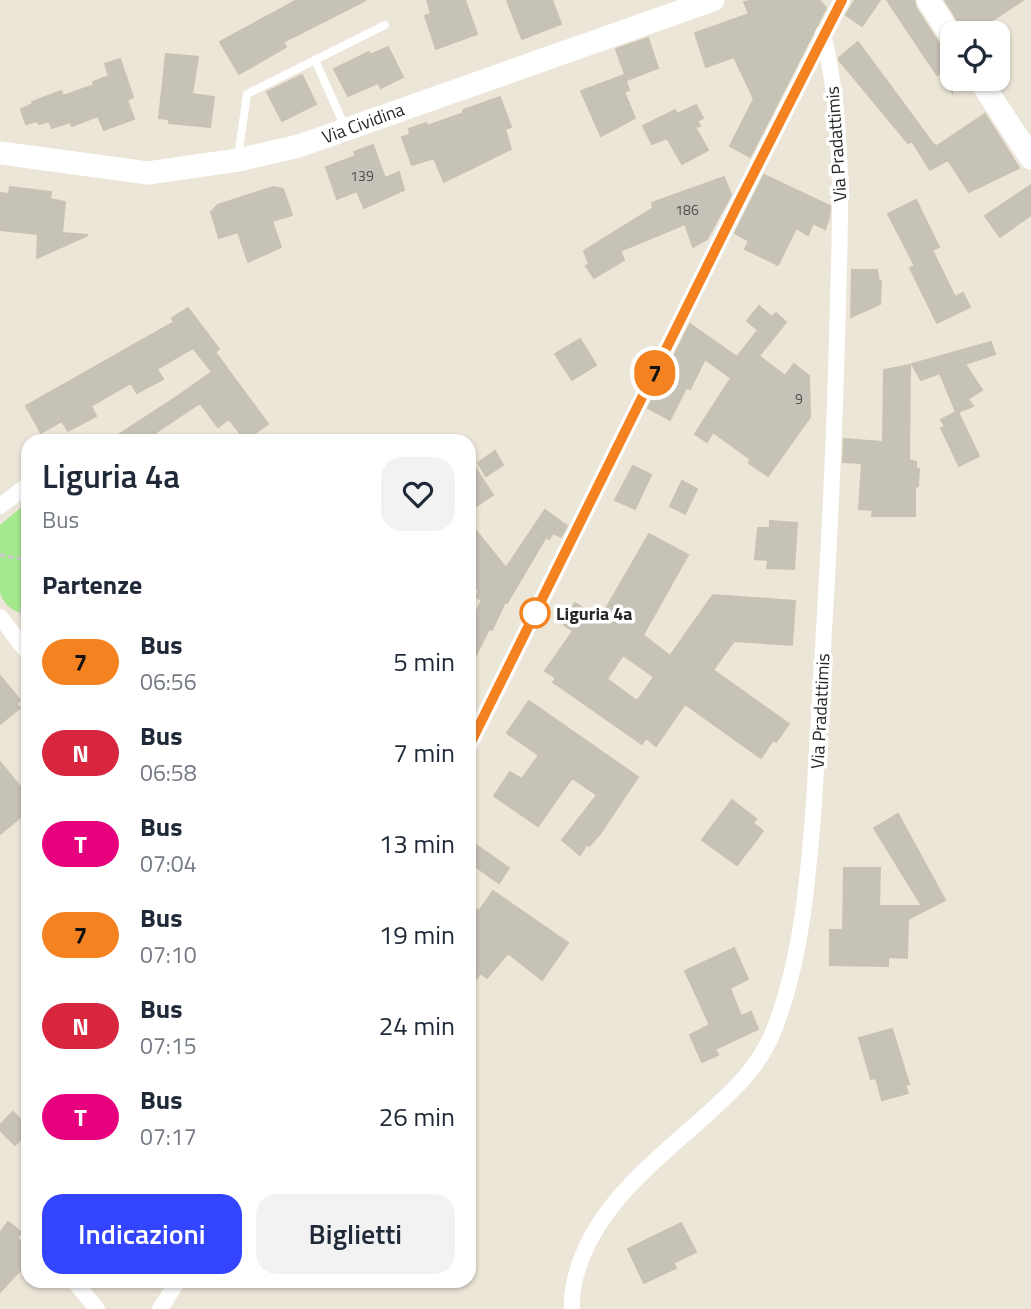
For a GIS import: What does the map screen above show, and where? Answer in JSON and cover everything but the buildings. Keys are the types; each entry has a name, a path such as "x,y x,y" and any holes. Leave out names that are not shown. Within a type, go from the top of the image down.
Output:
{"street":[{"name":"Via Cividina","path":"0,153 148,173 238,160 299,146 713,0"},
{"path":"476,732 823,34 833,8 842,0"},
{"path":"928,0 942,21"},
{"name":"Via Pradattimis","path":"572,1309 578,1267 593,1232 651,1164 736,1088 767,1048 785,998 801,928 820,713 836,388 841,221 833,83 823,34"},
{"path":"987,91 1031,158"},
{"path":"0,506 21,490"},
{"path":"0,617 21,635"},
{"path":"80,1288 97,1309"},
{"path":"160,1309 174,1288"}],"lane":[{"path":"238,160 247,94 385,25"},
{"path":"315,60 346,129"}],"path":[{"path":"0,555 21,559"}],"green space":[{"path":"21,508 21,612 7,605 0,592 0,525"}],"bus line":[{"name":"7","path":"476,732 842,0"}],"place":[{"name":"Liguria 4a","path":"535,613"}]}
